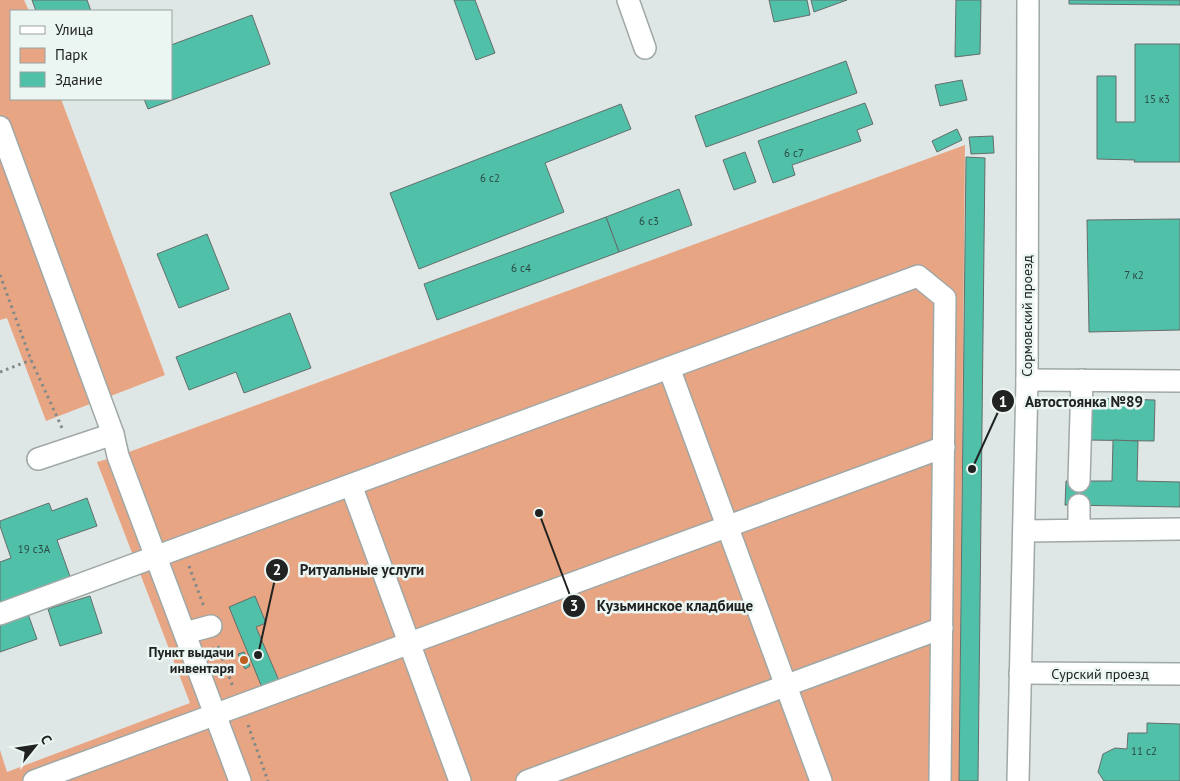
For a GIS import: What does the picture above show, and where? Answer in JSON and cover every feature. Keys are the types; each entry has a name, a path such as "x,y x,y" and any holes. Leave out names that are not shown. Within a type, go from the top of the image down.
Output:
{"street":[{"path":"628,0 645,48"},
{"name":"Сормовский проезд","path":"1018,781 1027,380 1028,0"},
{"path":"0,126 113,434 118,456 240,781"},
{"path":"0,614 918,276 945,298 940,781"},
{"path":"669,368 822,781"},
{"path":"1027,380 1180,380"},
{"path":"1079,481 1082,380"},
{"path":"38,459 113,434"},
{"path":"34,781 944,446"},
{"path":"351,485 460,781"},
{"path":"1079,506 1079,529"},
{"path":"1024,531 1180,528"},
{"path":"186,633 210,626"},
{"path":"527,781 942,628"},
{"name":"Сурский проезд","path":"1020,673 1180,674"}],"path":[{"path":"0,275 31,360 71,449"},
{"path":"0,372 31,360"},
{"path":"182,547 268,781"}],"green space":[{"path":"0,0 24,0 29,10 10,10 10,100 61,100 165,375 46,421 7,318 0,320"},
{"path":"965,145 959,781 0,781 0,750 7,772 190,703 97,462 118,456"}],"building":[{"path":"32,0 87,0 91,10 36,10"},
{"path":"454,0 475,0 495,53 476,60"},
{"path":"769,0 807,0 810,15 774,22"},
{"path":"811,0 847,0 814,12"},
{"path":"956,0 981,0 980,54 955,57"},
{"path":"1069,0 1180,0 1180,5 1069,4"},
{"path":"252,15 270,64 148,109 144,100 172,100 172,45"},
{"path":"1135,44 1180,44 1180,162 1134,162 1135,160 1097,159 1097,76 1116,76 1116,122 1135,122"},
{"path":"846,61 857,93 706,147 695,116"},
{"path":"962,80 967,100 940,106 935,85"},
{"path":"865,103 873,124 857,130 861,141 792,165 795,175 773,183 758,141"},
{"path":"621,104 631,129 545,163 564,212 419,269 390,193"},
{"path":"957,129 962,140 937,152 932,141"},
{"path":"993,136 994,153 971,154 969,137"},
{"path":"745,152 756,182 734,190 723,160"},
{"path":"966,157 985,158 978,781 959,781"},
{"path":"679,189 692,225 619,252 606,217"},
{"path":"606,217 619,252 437,320 424,284"},
{"path":"1180,219 1180,330 1089,332 1087,220"},
{"path":"207,234 229,289 179,308 157,254"},
{"path":"290,313 311,368 244,393 236,372 189,390 176,357"},
{"path":"1087,398 1155,400 1154,441 1087,440"},
{"path":"1113,440 1138,441 1137,481 1180,482 1180,507 1065,505 1066,481 1112,481"},
{"path":"87,498 97,526 57,540 71,579 0,604 0,562 11,558 0,521 49,503 52,511"},
{"path":"90,596 102,633 60,646 48,609"},
{"path":"255,596 266,623 256,627 280,683 263,690 229,607"},
{"path":"28,614 37,639 0,652 0,624"},
{"name":"Пункт выдачи инвентаря","path":"244,652 250,666 245,669 238,654"},
{"path":"1147,723 1180,724 1180,781 1104,781 1098,772 1103,754 1115,748 1127,749 1128,733 1147,733"}],"place":[{"name":"Автостоянка №89","path":"972,469"},
{"name":"Кузьминское кладбище","path":"539,513"},
{"name":"Ритуальные услуги","path":"258,655"},
{"name":"Пункт выдачи инвентаря","path":"244,660"}]}
